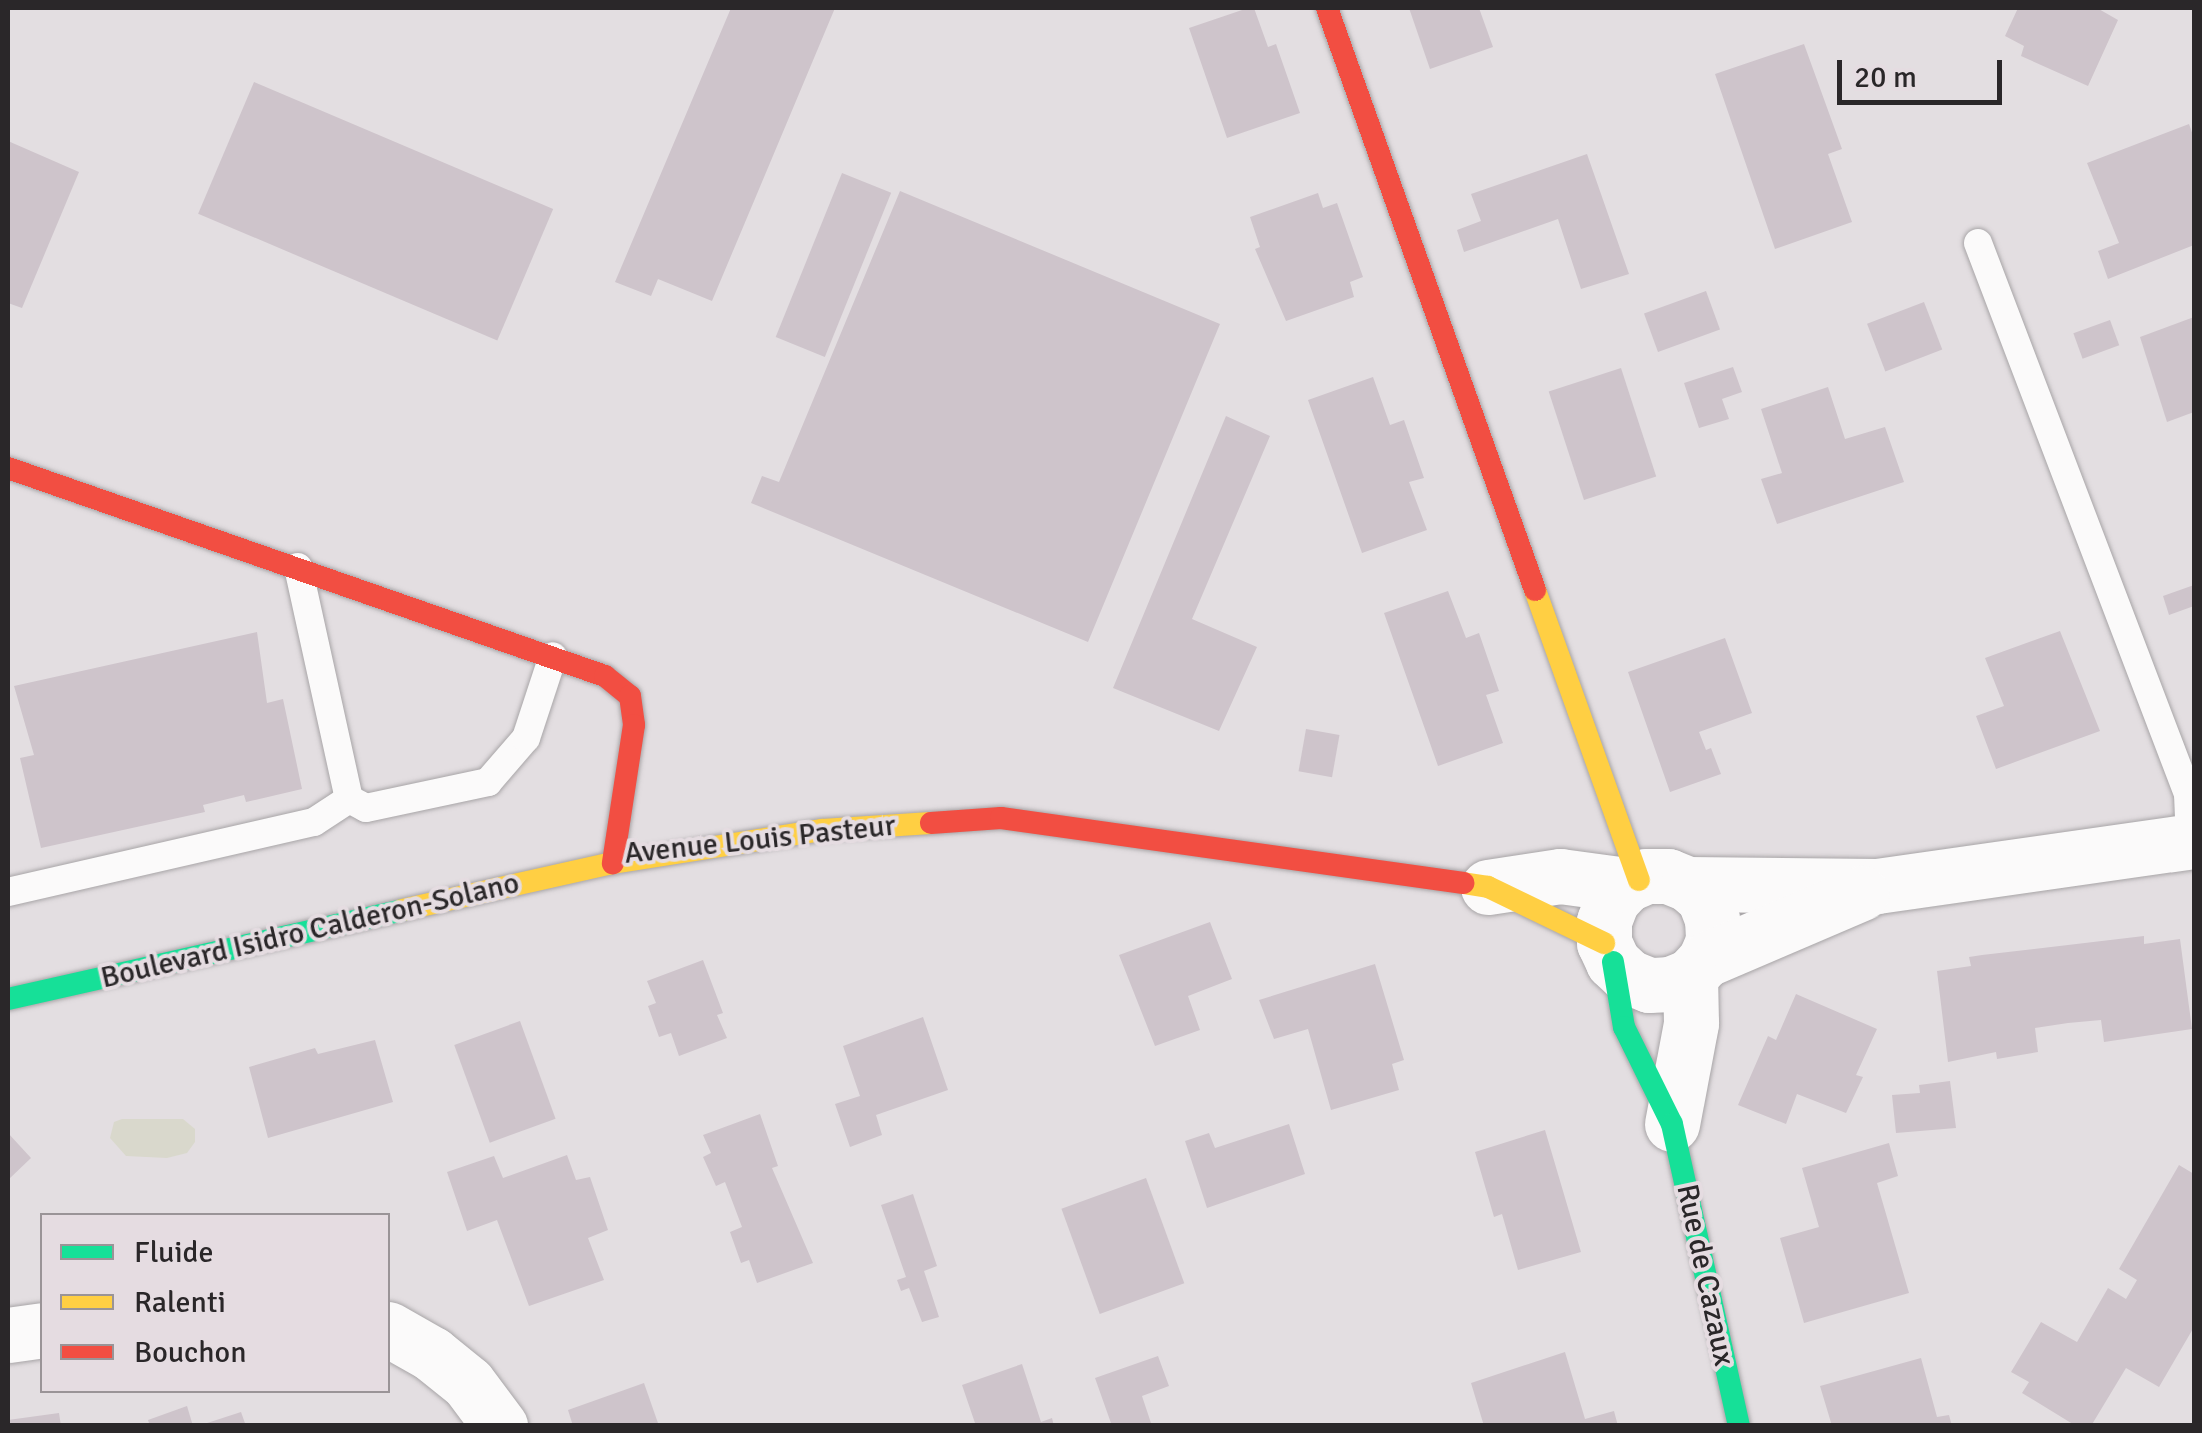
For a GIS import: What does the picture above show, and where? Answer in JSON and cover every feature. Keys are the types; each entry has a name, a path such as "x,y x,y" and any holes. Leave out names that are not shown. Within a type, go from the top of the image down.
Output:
{"street":[{"path":"1327,8 1651,883"},
{"name":"Avenue Louis Pasteur","path":"8,468 605,676 630,696 634,724 613,863 822,830 1002,818 1488,887 1560,876 1651,883 1878,886 2192,842"},
{"name":"Boulevard Isidro Calderon-Solano","path":"8,999 613,863"},
{"path":"1651,883 1704,898 1712,919 1712,940 1697,968 1670,984 1649,984 1629,977 1609,952 1604,921 1612,900 1651,883"},
{"name":"Avenue Louis Pasteur","path":"1697,968 1878,886"},
{"name":"Avenue Louis Pasteur","path":"1488,887 1609,952"},
{"name":"Rue de Cazaux","path":"1609,952 1624,1027 1672,1124 1738,1426"},
{"name":"Rue de Cazaux","path":"1672,1124 1697,968"},
{"path":"8,1334 40,1330"},
{"path":"390,1330 432,1354 468,1384 500,1426"}],"lane":[{"path":"1978,243 2188,794 2192,842"},
{"path":"298,567 349,800"},
{"path":"349,800 366,808 382,808 488,782 526,738 553,656"},
{"path":"8,892 314,822 349,800"}],"shaded area":[{"path":"183,1119 195,1129 195,1142 187,1153 167,1158 126,1156 110,1138 114,1122"}],"building":[{"path":"731,8 835,8 712,301 658,279 651,296 615,282"},
{"path":"1254,8 1268,47 1276,44 1300,113 1227,138 1189,28"},
{"path":"1409,8 1479,8 1493,47 1430,69"},
{"path":"2018,8 2097,8 2118,20 2088,86 2021,56 2024,46 2005,36"},
{"path":"1804,44 1842,149 1828,154 1852,222 1775,249 1715,74"},
{"path":"254,82 553,209 497,341 198,214"},
{"path":"2189,124 2194,138 2194,245 2108,279 2098,251 2119,243 2087,163"},
{"path":"8,141 79,172 22,308 8,303"},
{"path":"1587,154 1629,274 1581,289 1558,219 1464,252 1457,230 1481,221 1471,194"},
{"path":"842,173 891,193 825,357 776,337"},
{"path":"900,191 1220,324 1088,642 751,503 762,476 779,482"},
{"path":"1318,193 1323,208 1337,203 1363,277 1350,282 1354,297 1286,321 1255,249 1260,247 1250,217"},
{"path":"1706,291 1720,330 1658,352 1644,314"},
{"path":"1924,302 1942,350 1885,371 1867,324"},
{"path":"2194,317 2194,412 2167,422 2140,337"},
{"path":"2110,320 2119,345 2083,359 2073,333"},
{"path":"1733,367 1742,392 1722,399 1729,419 1699,428 1684,383"},
{"path":"1621,368 1656,476 1584,500 1549,391"},
{"path":"1373,377 1390,425 1404,420 1424,478 1409,482 1427,530 1362,553 1308,400"},
{"path":"1828,387 1845,439 1885,427 1904,482 1777,524 1761,479 1782,473 1761,409"},
{"path":"1226,416 1270,436 1192,619 1257,647 1219,731 1113,688"},
{"path":"2194,585 2194,606 2169,615 2163,596"},
{"path":"1448,591 1466,638 1479,633 1499,691 1486,695 1503,743 1438,766 1384,613"},
{"path":"2060,631 2100,731 1996,769 1976,716 2004,706 1985,658"},
{"path":"257,632 267,703 283,699 302,789 246,802 244,795 203,805 205,812 41,848 20,758 34,755 14,686"},
{"path":"1725,638 1752,713 1699,732 1706,750 1711,748 1721,774 1670,792 1628,672"},
{"path":"1306,729 1339,735 1332,777 1299,771"},
{"path":"1210,922 1232,979 1188,996 1200,1030 1155,1046 1119,955"},
{"path":"2144,936 2144,944 2180,939 2192,1029 2104,1042 2101,1020 2068,1023 2035,1028 2038,1052 1997,1059 1996,1052 1948,1062 1937,971 1971,966 1969,957"},
{"path":"703,960 723,1013 717,1015 727,1038 679,1056 671,1033 659,1037 648,1006 656,1003 647,981"},
{"path":"1375,964 1404,1060 1392,1064 1399,1090 1331,1110 1308,1029 1274,1039 1259,1000"},
{"path":"1796,994 1877,1029 1856,1075 1863,1077 1846,1113 1797,1094 1786,1124 1738,1105 1768,1036 1776,1040"},
{"path":"923,1017 948,1090 876,1115 882,1135 850,1147 835,1104 860,1096 843,1046"},
{"path":"520,1021 556,1119 490,1143 454,1045"},
{"path":"375,1040 393,1102 268,1138 249,1067 315,1048 318,1054"},
{"path":"1950,1081 1956,1128 1896,1133 1892,1095 1920,1093 1919,1085"},
{"path":"760,1114 778,1166 772,1168 813,1263 757,1283 749,1260 741,1263 730,1232 742,1227 725,1182 716,1186 703,1157 711,1153 703,1135"},
{"path":"1289,1124 1305,1174 1207,1208 1185,1141 1209,1133 1215,1148"},
{"path":"1545,1130 1581,1252 1518,1270 1502,1214 1494,1217 1475,1152"},
{"path":"8,1133 31,1158 8,1180"},
{"path":"1889,1143 1898,1176 1877,1183 1909,1293 1804,1323 1780,1238 1819,1227 1802,1168"},
{"path":"567,1155 576,1180 590,1177 608,1230 588,1238 604,1280 529,1306 497,1220 467,1231 447,1172 494,1156 503,1178"},
{"path":"2179,1165 2194,1174 2194,1327 2159,1387 2126,1368 2091,1426 2076,1426 2022,1393 2029,1382 2011,1372 2041,1322 2077,1342 2108,1288 2126,1299 2137,1280 2119,1269"},
{"path":"1146,1178 1184,1283 1100,1314 1061,1209"},
{"path":"913,1194 937,1266 924,1271 939,1317 922,1322 909,1288 901,1291 897,1280 906,1277 881,1205"},
{"path":"1565,1352 1585,1419 1614,1411 1618,1426 1484,1426 1471,1383"},
{"path":"1158,1356 1169,1386 1142,1396 1152,1426 1112,1426 1095,1378"},
{"path":"1921,1358 1937,1417 1949,1415 1952,1426 1832,1426 1820,1386"},
{"path":"1022,1364 1041,1422 1052,1418 1054,1426 976,1426 962,1385"},
{"path":"644,1383 659,1426 573,1426 568,1410"},
{"path":"187,1406 193,1426 150,1426 148,1420"},
{"path":"241,1412 246,1426 201,1426 201,1425"},
{"path":"59,1413 61,1426 8,1426 8,1420"}],"traffic: fast":[{"path":"8,999 402,910"},
{"path":"1613,962 1624,1027 1672,1124 1739,1426"}],"traffic: slow":[{"path":"1535,590 1639,880"},
{"path":"402,910 613,863 822,830 931,823"},
{"path":"1463,883 1488,887 1604,943"}],"traffic: jam":[{"path":"1327,8 1535,590"},
{"path":"8,468 605,676 630,696 634,725 613,863"},
{"path":"931,823 1001,818 1463,883"}]}
